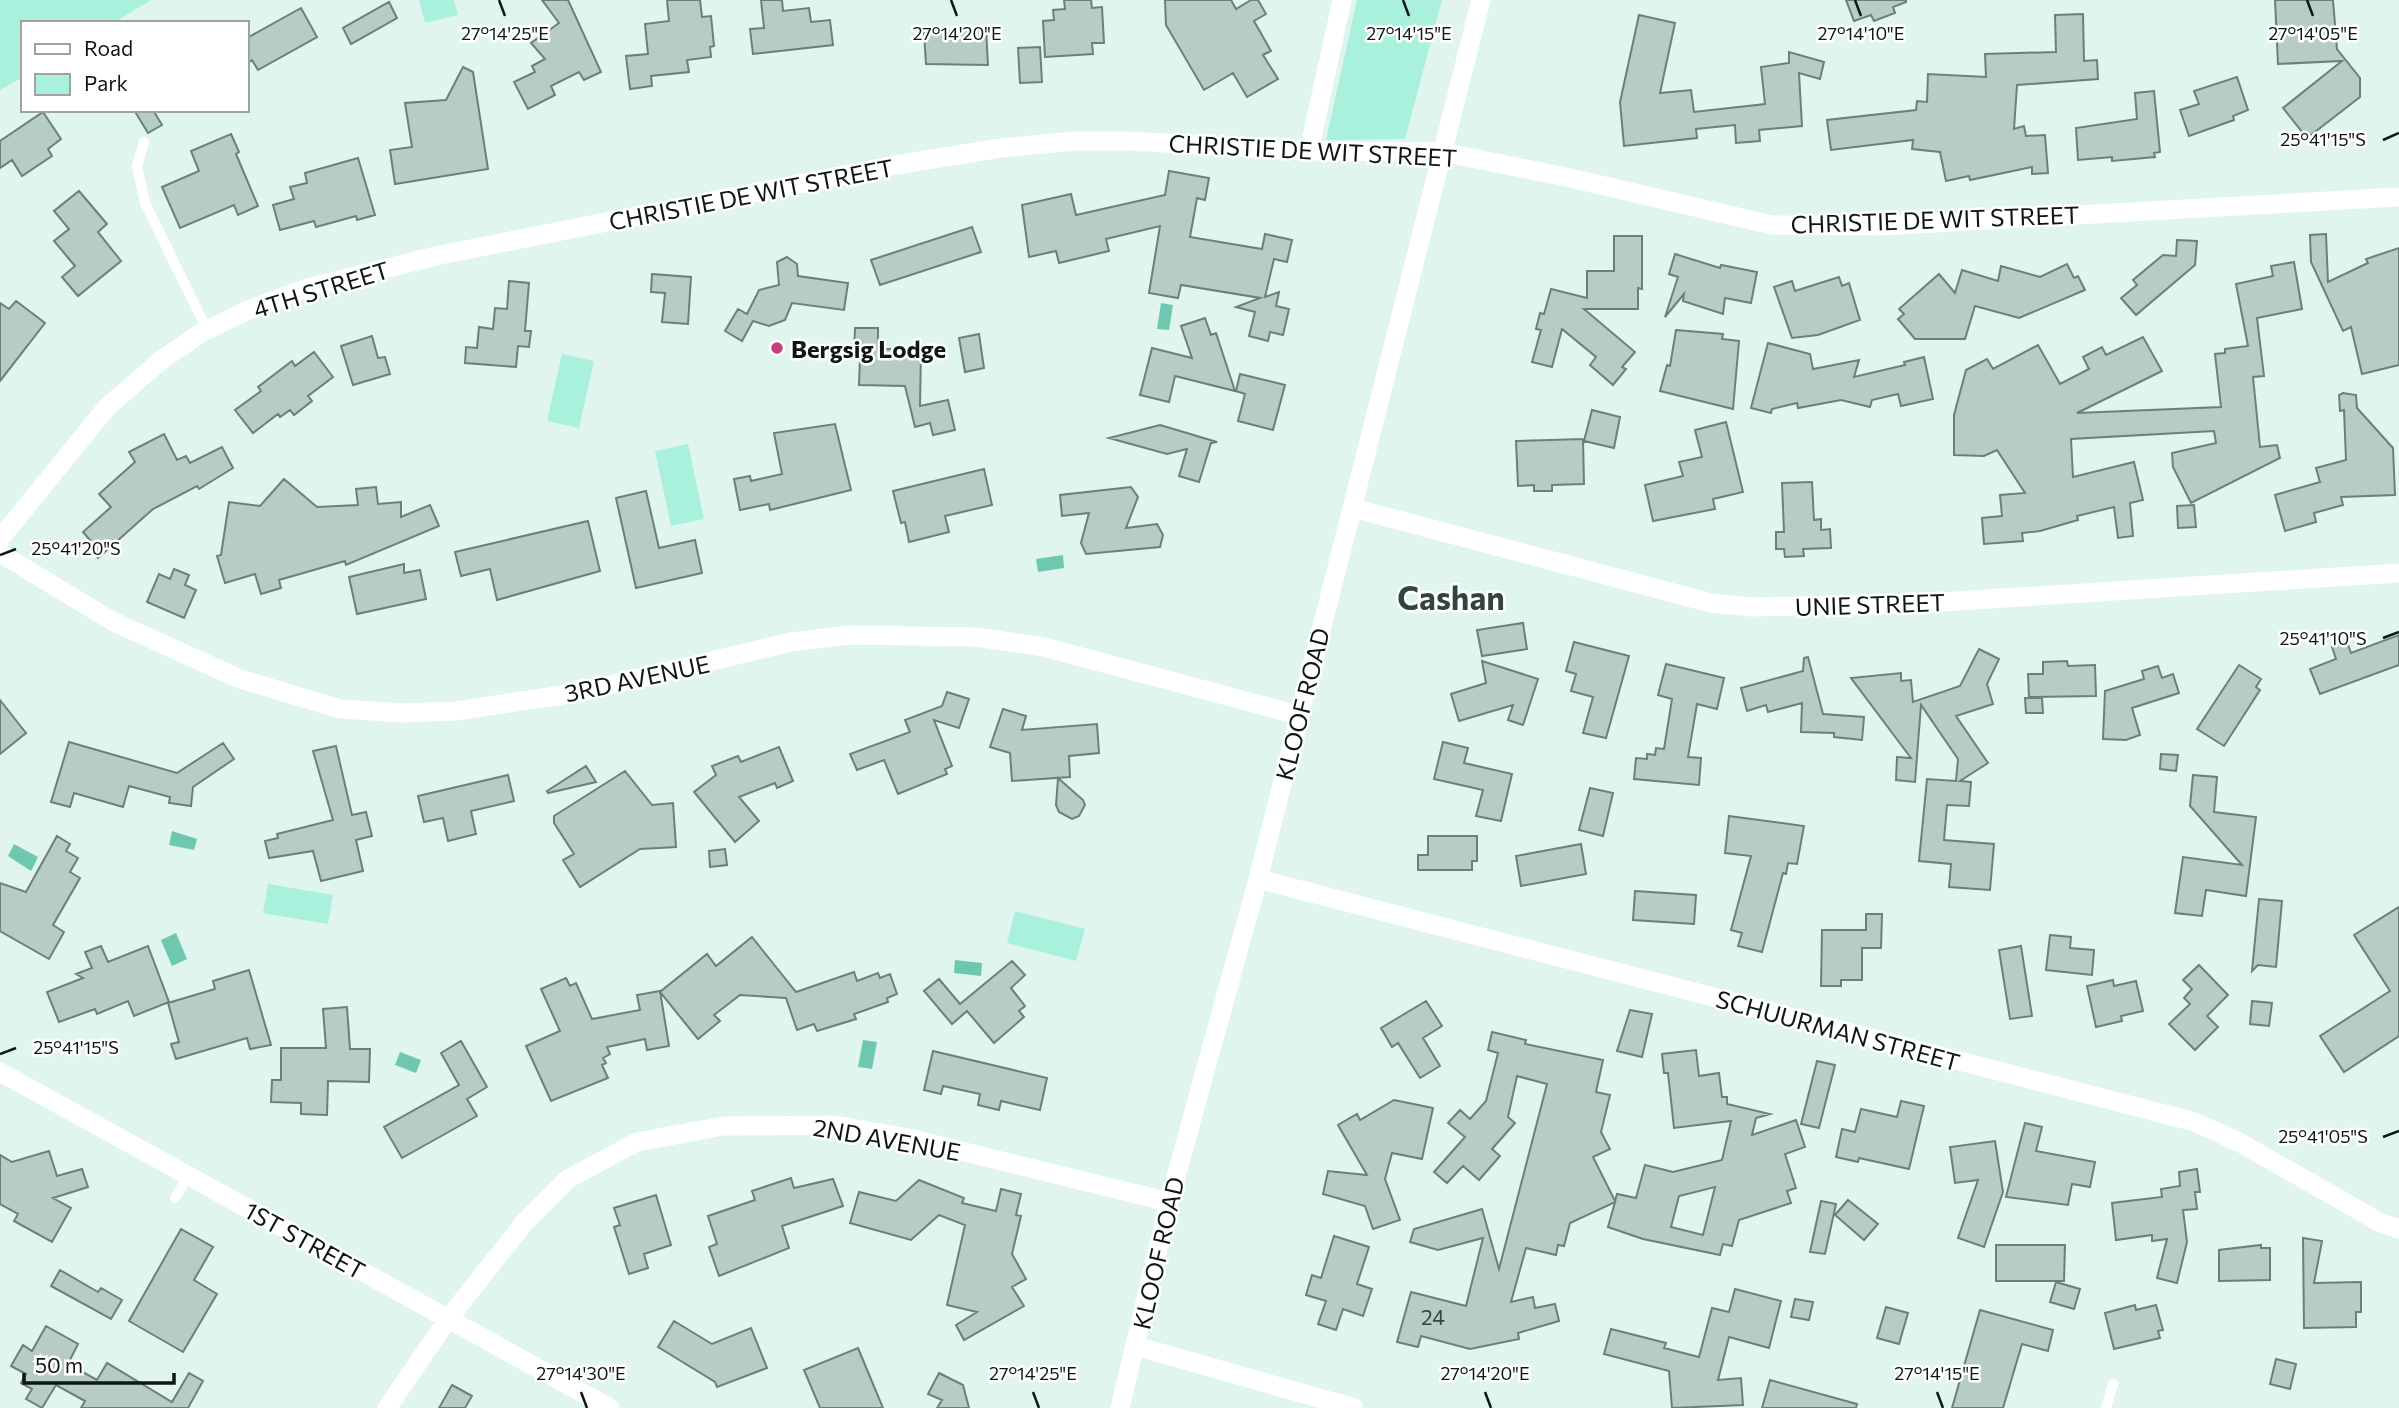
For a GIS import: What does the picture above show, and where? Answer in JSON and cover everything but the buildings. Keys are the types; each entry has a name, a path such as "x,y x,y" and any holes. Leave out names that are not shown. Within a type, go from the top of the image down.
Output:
{"street":[{"path":"1309,151 1342,0"},
{"name":"KLOOF ROAD","path":"1120,1408 1168,1202 1258,879 1481,0"},
{"name":"CHRISTIE DE WIT STREET","path":"440,255 895,165 1001,148 1075,141 1129,141 1309,151 1442,152 1566,177 1772,225 1880,226 2399,197"},
{"name":"4TH STREET","path":"0,539 107,407 159,362 207,330 246,311 307,288 440,255"},
{"name":"UNIE STREET","path":"1353,508 1711,603 1750,607 1910,604 2399,573"},
{"name":"3RD AVENUE","path":"0,553 112,621 240,679 341,709 402,713 456,711 642,680 791,642 861,635 976,637 1044,647 1298,715"},
{"name":"SCHUURMAN STREET","path":"1258,879 2195,1122 2239,1142 2360,1212 2399,1229"},
{"name":"1ST STREET","path":"0,1072 610,1408"},
{"name":"2ND AVENUE","path":"387,1408 448,1319 524,1223 568,1179 637,1142 672,1133 774,1124 835,1125 908,1138 1168,1202"},
{"path":"1136,1346 1354,1408"}],"lane":[{"path":"144,142 137,166 145,203 207,330"},
{"path":"175,1198 189,1175"},
{"path":"2106,1408 2113,1384"}],"green space":[{"path":"0,0 151,0 116,21 21,21 21,78 0,90"},
{"path":"419,0 454,0 458,15 425,23"},
{"path":"1357,0 1442,0 1405,139 1326,140"},
{"path":"562,354 594,361 579,428 547,421"},
{"path":"688,444 704,519 671,526 655,451"},
{"path":"268,884 333,895 328,924 263,913"},
{"path":"1015,911 1085,929 1076,961 1007,943"}],"shaded area":[{"path":"1161,303 1173,305 1169,330 1157,329"},
{"path":"1063,555 1064,568 1038,572 1036,559"},
{"path":"172,831 197,839 194,850 169,845"},
{"path":"14,844 38,857 31,871 8,856"},
{"path":"176,933 187,959 172,966 161,940"},
{"path":"955,960 982,963 981,976 954,973"},
{"path":"863,1040 877,1042 872,1069 858,1067"},
{"path":"400,1052 421,1060 416,1073 395,1065"}],"place":[{"name":"Bergsig Lodge","path":"777,348"}],"district":[{"name":"Cashan","path":"1451,597"}]}
